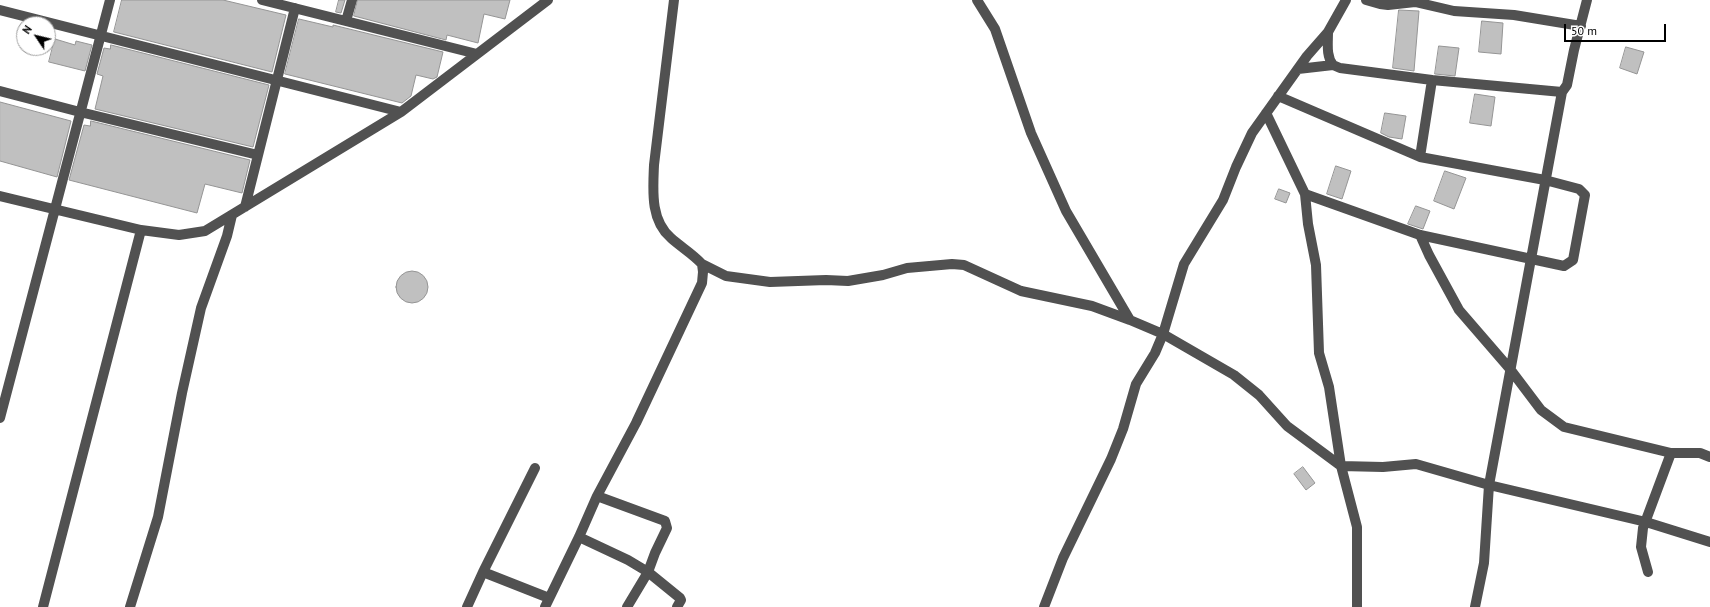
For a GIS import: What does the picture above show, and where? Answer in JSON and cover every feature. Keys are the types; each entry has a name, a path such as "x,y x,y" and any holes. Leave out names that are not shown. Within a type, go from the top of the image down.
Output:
{"street":[{"path":"0,418 110,0"},
{"path":"346,21 352,0"},
{"path":"0,196 141,230 179,235 205,231 402,112 548,0"},
{"path":"674,0 654,165 653,185 656,214 658,223 663,230 702,264 726,276 770,282 796,280 848,281 883,275 907,268 935,265 958,264 973,268 993,279 1021,291 1092,306 1163,334 1234,375 1259,396 1287,426 1341,466 1383,467 1416,464 1489,485 1646,522 1710,542"},
{"path":"977,0 995,29 1031,133 1066,211 1130,320"},
{"path":"1044,607 1058,570 1111,460 1123,429 1136,384 1155,353 1163,334 1184,264 1223,200 1252,133 1298,69 1328,32 1346,0"},
{"path":"1366,0 1388,5 1415,2 1454,11 1514,15 1581,26"},
{"path":"1475,607 1484,563 1489,485 1530,259 1562,92 1567,85 1587,0"},
{"path":"269,1 477,54"},
{"path":"245,207 296,8"},
{"path":"0,10 402,112"},
{"path":"1328,32 1328,55 1333,66"},
{"path":"1298,69 1333,66 1432,80 1562,92"},
{"path":"1420,158 1432,80"},
{"path":"0,92 258,154"},
{"path":"1278,96 1420,158 1545,180 1579,189 1585,195 1573,260 1564,266 1420,236 1305,194"},
{"path":"1266,113 1305,194 1308,224 1316,264 1319,353 1329,387 1331,411 1341,466 1357,526 1357,607"},
{"path":"130,607 158,517 182,393 201,308 227,236 232,215"},
{"path":"43,607 141,230"},
{"path":"1420,236 1428,255 1459,310 1510,369 1541,410 1564,427 1671,453 1700,453 1710,456"},
{"path":"483,572 547,603 597,496 636,423 702,284 702,264"},
{"path":"1648,572 1641,547 1643,528 1671,453"},
{"path":"467,607 535,468"},
{"path":"597,496 664,521 666,524 667,528 654,553 648,572 627,607"},
{"path":"579,537 628,560 648,572 680,598 681,600 677,607"}],"building":[{"path":"122,0 223,0 286,15 272,72 114,32"},
{"path":"339,0 345,0 341,13 336,12"},
{"path":"358,0 510,0 505,19 484,14 478,43 447,35 446,40 354,16"},
{"path":"1399,10 1419,11 1414,71 1393,68"},
{"path":"299,19 333,27 333,25 443,52 437,77 433,79 416,75 411,96 402,103 285,74"},
{"path":"1482,21 1503,23 1501,54 1479,52"},
{"path":"56,39 75,45 76,41 92,45 85,71 49,62 51,56 56,56"},
{"path":"111,45 269,85 253,147 95,109 103,76 97,74 104,48 110,49"},
{"path":"1439,46 1459,48 1455,76 1435,74"},
{"path":"1626,47 1644,52 1637,74 1620,68"},
{"path":"1475,94 1495,97 1491,126 1470,123"},
{"path":"0,102 71,121 57,177 0,161"},
{"path":"1385,113 1406,116 1402,139 1389,137 1381,133"},
{"path":"91,121 250,160 242,193 205,184 197,213 69,180 84,125 90,126"},
{"path":"1336,166 1351,171 1342,199 1327,194"},
{"path":"1445,171 1466,178 1454,209 1434,201"},
{"path":"1279,189 1290,193 1286,203 1275,199"},
{"path":"1416,206 1430,211 1423,229 1408,224"},
{"path":"409,271 415,271 425,278 428,287 427,293 421,300 415,303 409,303 399,296 396,290 396,284 403,274"},
{"path":"1303,467 1315,483 1306,490 1294,474"}]}
